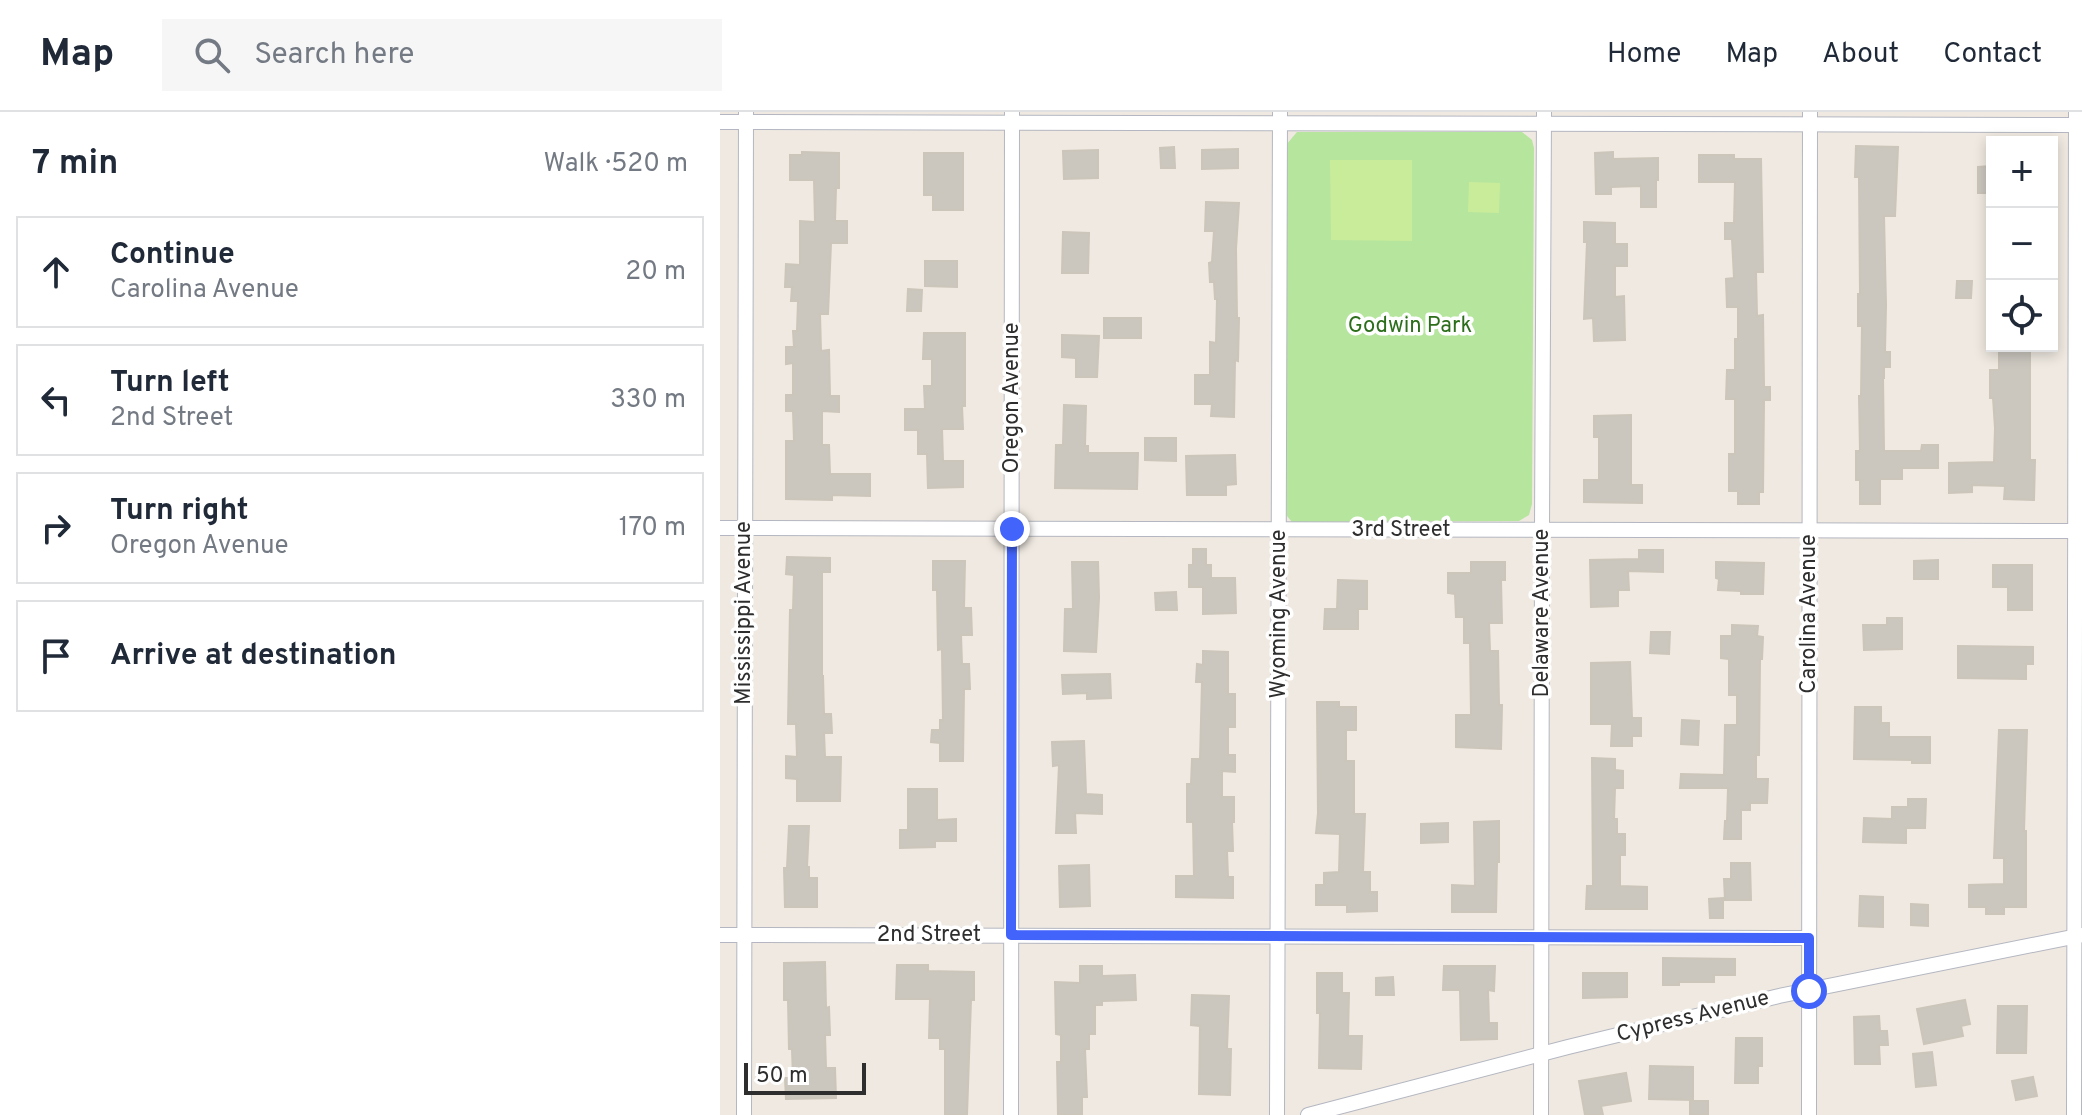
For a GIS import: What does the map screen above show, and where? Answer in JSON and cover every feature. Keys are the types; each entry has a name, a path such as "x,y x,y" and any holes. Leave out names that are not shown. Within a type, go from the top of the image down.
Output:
{"street":[{"path":"720,122 746,117 2078,121 2078,936 2074,1115"},
{"name":"Mississippi Avenue","path":"744,1115 746,117"},
{"name":"Oregon Avenue","path":"1011,1115 1012,118"},
{"name":"Wyoming Avenue","path":"1277,1115 1280,118"},
{"name":"Delaware Avenue","path":"1541,1115 1544,118"},
{"name":"Carolina Avenue","path":"1809,1115 1810,119"},
{"name":"3rd Street","path":"720,528 2079,531"},
{"name":"2nd Street","path":"720,935 1809,938"},
{"name":"Cypress Avenue","path":"1308,1115 1779,996 2078,936"}],"green space":[{"name":"Godwin Park","path":"1297,132 1522,132 1532,140 1532,504 1529,515 1519,521 1292,522 1287,516 1286,145"},
{"path":"1330,160 1412,160 1412,241 1331,240"},
{"path":"1469,182 1500,183 1499,213 1468,212"}],"building":[{"path":"1856,146 1898,147 1895,216 1884,216 1885,352 1890,352 1890,367 1884,367 1883,378 1884,451 1921,451 1922,445 1938,445 1938,468 1902,468 1902,479 1880,479 1880,504 1860,504 1860,480 1856,480 1856,451 1860,451 1862,326 1858,326 1859,177 1855,177"},
{"path":"1174,147 1175,168 1161,168 1160,148"},
{"path":"1238,149 1238,168 1202,169 1202,150"},
{"path":"1098,150 1098,178 1064,179 1063,151"},
{"path":"802,152 839,153 835,221 847,221 847,243 831,243 828,314 820,314 821,351 829,350 830,396 839,396 839,412 822,411 822,445 829,445 830,474 870,474 870,496 832,495 832,500 786,499 786,441 794,441 793,411 786,411 786,395 793,395 793,363 786,364 786,347 794,347 798,301 791,301 792,287 785,287 786,264 800,265 800,221 815,222 814,180 790,180 790,155 802,155"},
{"path":"1613,152 1613,159 1658,158 1656,207 1641,207 1641,186 1611,187 1611,194 1596,194 1595,153"},
{"path":"924,153 963,153 963,210 933,210 933,195 924,195"},
{"path":"1699,155 1761,159 1763,272 1756,272 1757,316 1763,315 1764,387 1770,387 1770,400 1764,400 1763,492 1759,492 1759,504 1738,504 1738,491 1729,491 1729,454 1735,454 1735,399 1726,399 1727,370 1735,370 1738,307 1727,307 1726,279 1734,278 1732,239 1725,239 1725,223 1734,223 1735,182 1699,182"},
{"path":"1986,166 1986,193 1978,193 1978,167"},
{"path":"1206,202 1239,203 1236,249 1238,361 1235,360 1234,417 1211,416 1212,404 1195,404 1195,375 1210,375 1210,342 1216,343 1217,299 1214,282 1210,282 1209,263 1212,262 1214,231 1205,231"},
{"path":"1584,222 1615,223 1615,244 1627,244 1627,266 1615,266 1615,297 1624,296 1625,340 1594,341 1593,318 1584,319 1587,242 1584,242"},
{"path":"1063,232 1089,233 1088,273 1062,273"},
{"path":"925,261 957,261 957,287 925,286"},
{"path":"1957,281 1972,281 1971,298 1956,298"},
{"path":"908,289 922,290 921,311 907,311"},
{"path":"1104,318 1141,318 1141,338 1104,338"},
{"path":"924,333 965,333 963,429 942,429 943,461 963,461 963,487 928,488 927,454 918,454 918,430 905,430 905,409 925,409 924,386 932,386 932,359 923,359"},
{"path":"1062,335 1099,336 1097,377 1076,377 1076,358 1062,357"},
{"path":"1999,352 2030,352 2030,460 2035,460 2034,500 2004,499 2005,486 1972,485 1972,492 1949,493 1949,463 1994,462 1995,428 1993,398 1990,398 1990,370 1999,370"},
{"path":"1064,405 1086,406 1085,446 1088,446 1088,453 1138,453 1137,489 1055,488 1056,445 1063,445"},
{"path":"1631,415 1631,485 1642,485 1642,503 1584,502 1584,480 1599,480 1599,437 1594,437 1594,416"},
{"path":"1145,438 1176,438 1176,461 1145,460"},
{"path":"1235,455 1236,484 1226,485 1226,495 1187,495 1186,456"},
{"path":"1193,549 1206,549 1206,565 1211,565 1211,578 1235,578 1236,613 1203,614 1203,587 1189,587"},
{"path":"1639,550 1663,550 1663,572 1628,571 1629,590 1618,590 1618,606 1591,607 1590,560 1639,559"},
{"path":"787,557 830,558 830,572 822,572 822,676 824,714 831,714 832,733 824,733 825,757 841,757 840,801 797,801 797,779 786,778 786,756 797,757 796,724 788,724 790,610 793,610 794,575 786,574"},
{"path":"1938,560 1938,579 1914,579 1914,561"},
{"path":"933,561 965,561 964,608 971,608 972,635 961,635 962,664 969,664 970,689 964,689 963,761 940,761 940,743 931,742 932,730 940,730 940,720 943,720 942,649 938,650"},
{"path":"1072,562 1098,562 1096,652 1064,651 1065,609 1073,609"},
{"path":"1471,562 1505,562 1505,580 1501,580 1502,623 1489,623 1490,651 1498,651 1501,749 1456,747 1456,715 1471,715 1470,643 1464,643 1464,617 1456,617 1455,594 1448,593 1448,573 1471,573"},
{"path":"1716,562 1764,563 1763,594 1718,590"},
{"path":"1993,565 2032,565 2032,610 2008,610 2008,587 1993,587"},
{"path":"1338,580 1367,581 1367,609 1358,609 1358,629 1324,629 1325,609 1337,609"},
{"path":"1176,592 1177,610 1156,610 1155,593"},
{"path":"1887,618 1902,618 1902,649 1864,650 1863,625 1887,625"},
{"path":"1732,625 1758,626 1757,636 1763,637 1756,779 1768,779 1767,803 1750,803 1750,810 1741,810 1741,839 1724,839 1728,788 1680,788 1681,774 1724,775 1725,725 1737,725 1737,695 1729,695 1729,659 1721,658 1721,636 1732,636"},
{"path":"1651,632 1670,632 1669,654 1650,653"},
{"path":"1958,646 2033,647 2033,664 2026,664 2026,679 1958,678"},
{"path":"1203,651 1228,652 1228,694 1235,694 1235,727 1228,727 1228,755 1235,755 1235,772 1222,771 1222,797 1234,797 1233,851 1227,851 1228,877 1233,877 1233,898 1176,897 1176,876 1194,876 1193,822 1187,822 1187,784 1191,784 1192,759 1200,759 1202,682 1196,682 1197,664 1203,665"},
{"path":"1630,662 1632,718 1641,718 1641,736 1632,736 1632,746 1611,746 1612,724 1591,724 1591,663"},
{"path":"1110,674 1111,698 1087,699 1087,693 1063,694 1062,675"},
{"path":"1317,702 1339,702 1339,707 1356,707 1356,730 1346,730 1346,761 1354,761 1354,814 1365,814 1363,872 1370,872 1370,892 1377,892 1377,911 1347,912 1347,905 1316,905 1316,885 1324,885 1324,873 1339,872 1340,834 1316,833"},
{"path":"1855,707 1881,707 1881,723 1889,723 1889,737 1930,737 1930,763 1854,759"},
{"path":"1682,720 1699,721 1698,745 1681,744"},
{"path":"1999,730 2027,730 2024,831 2026,907 2004,907 2004,914 1986,914 1986,907 1969,907 1969,885 2004,884 2004,858 1994,858"},
{"path":"1084,741 1086,794 1102,795 1102,814 1075,813 1076,833 1056,833 1059,765 1053,766 1052,742"},
{"path":"1592,758 1615,759 1615,770 1623,771 1623,788 1615,788 1614,819 1617,819 1617,834 1625,834 1625,855 1620,855 1620,886 1647,887 1647,909 1586,909 1587,886 1593,886"},
{"path":"908,789 937,789 937,820 956,819 956,841 935,841 935,847 900,848 900,830 908,830"},
{"path":"1908,799 1926,799 1925,828 1906,828 1906,843 1863,842 1864,818 1892,819 1892,807 1908,807"},
{"path":"1499,821 1496,912 1452,912 1452,885 1475,886 1474,822"},
{"path":"1448,823 1448,842 1421,843 1421,824"},
{"path":"789,826 809,826 807,867 809,878 817,878 817,907 785,907 784,868 787,868"},
{"path":"1731,863 1750,863 1751,900 1725,900 1724,879 1731,879"},
{"path":"1089,865 1090,906 1060,907 1059,866"},
{"path":"1860,896 1883,897 1883,927 1859,926"},
{"path":"1723,898 1723,918 1710,918 1709,899"},
{"path":"1911,904 1928,905 1928,926 1911,925"},
{"path":"1663,958 1735,959 1735,975 1714,975 1714,982 1663,985"},
{"path":"825,962 830,1035 825,1035 826,1068 835,1068 836,1098 786,1099 785,1078 793,1078 788,1000 784,1000 784,963"},
{"path":"897,965 928,965 928,971 974,972 967,1115 945,1115 945,1049 940,1049 940,1038 929,1038 930,999 896,999"},
{"path":"1080,966 1102,966 1102,976 1135,975 1136,1000 1102,1001 1102,1005 1095,1005 1095,1034 1089,1034 1089,1049 1085,1049 1087,1097 1082,1097 1082,1115 1058,1115 1057,1062 1061,1062 1061,1035 1056,1034 1055,982 1080,983"},
{"path":"1444,966 1495,966 1494,991 1488,990 1489,1023 1497,1023 1497,1039 1461,1040 1460,990 1443,990"},
{"path":"1317,973 1342,973 1342,993 1349,993 1348,1036 1362,1036 1361,1069 1319,1068"},
{"path":"1583,973 1627,973 1627,997 1583,998"},
{"path":"1393,977 1394,995 1376,995 1376,978"},
{"path":"1192,995 1229,996 1227,1049 1231,1049 1230,1095 1199,1094 1200,1026 1191,1025"},
{"path":"1965,1000 1970,1024 1961,1026 1963,1036 1924,1044 1917,1009"},
{"path":"1998,1006 2027,1006 2026,1053 1997,1053"},
{"path":"1879,1016 1880,1031 1887,1031 1888,1045 1879,1045 1880,1064 1855,1064 1854,1017"},
{"path":"1736,1038 1762,1038 1762,1066 1758,1066 1758,1083 1735,1083"},
{"path":"1932,1052 1936,1085 1916,1087 1913,1054"},
{"path":"1650,1066 1693,1067 1693,1100 1649,1099"},
{"path":"1626,1073 1631,1101 1601,1106 1603,1115 1585,1115 1579,1081"},
{"path":"2033,1077 2037,1096 2016,1100 2012,1081"},
{"path":"1690,1101 1708,1101 1708,1115 1690,1115"}],"route":[{"path":"1012,529 1011,935 1809,938 1809,991"}]}
